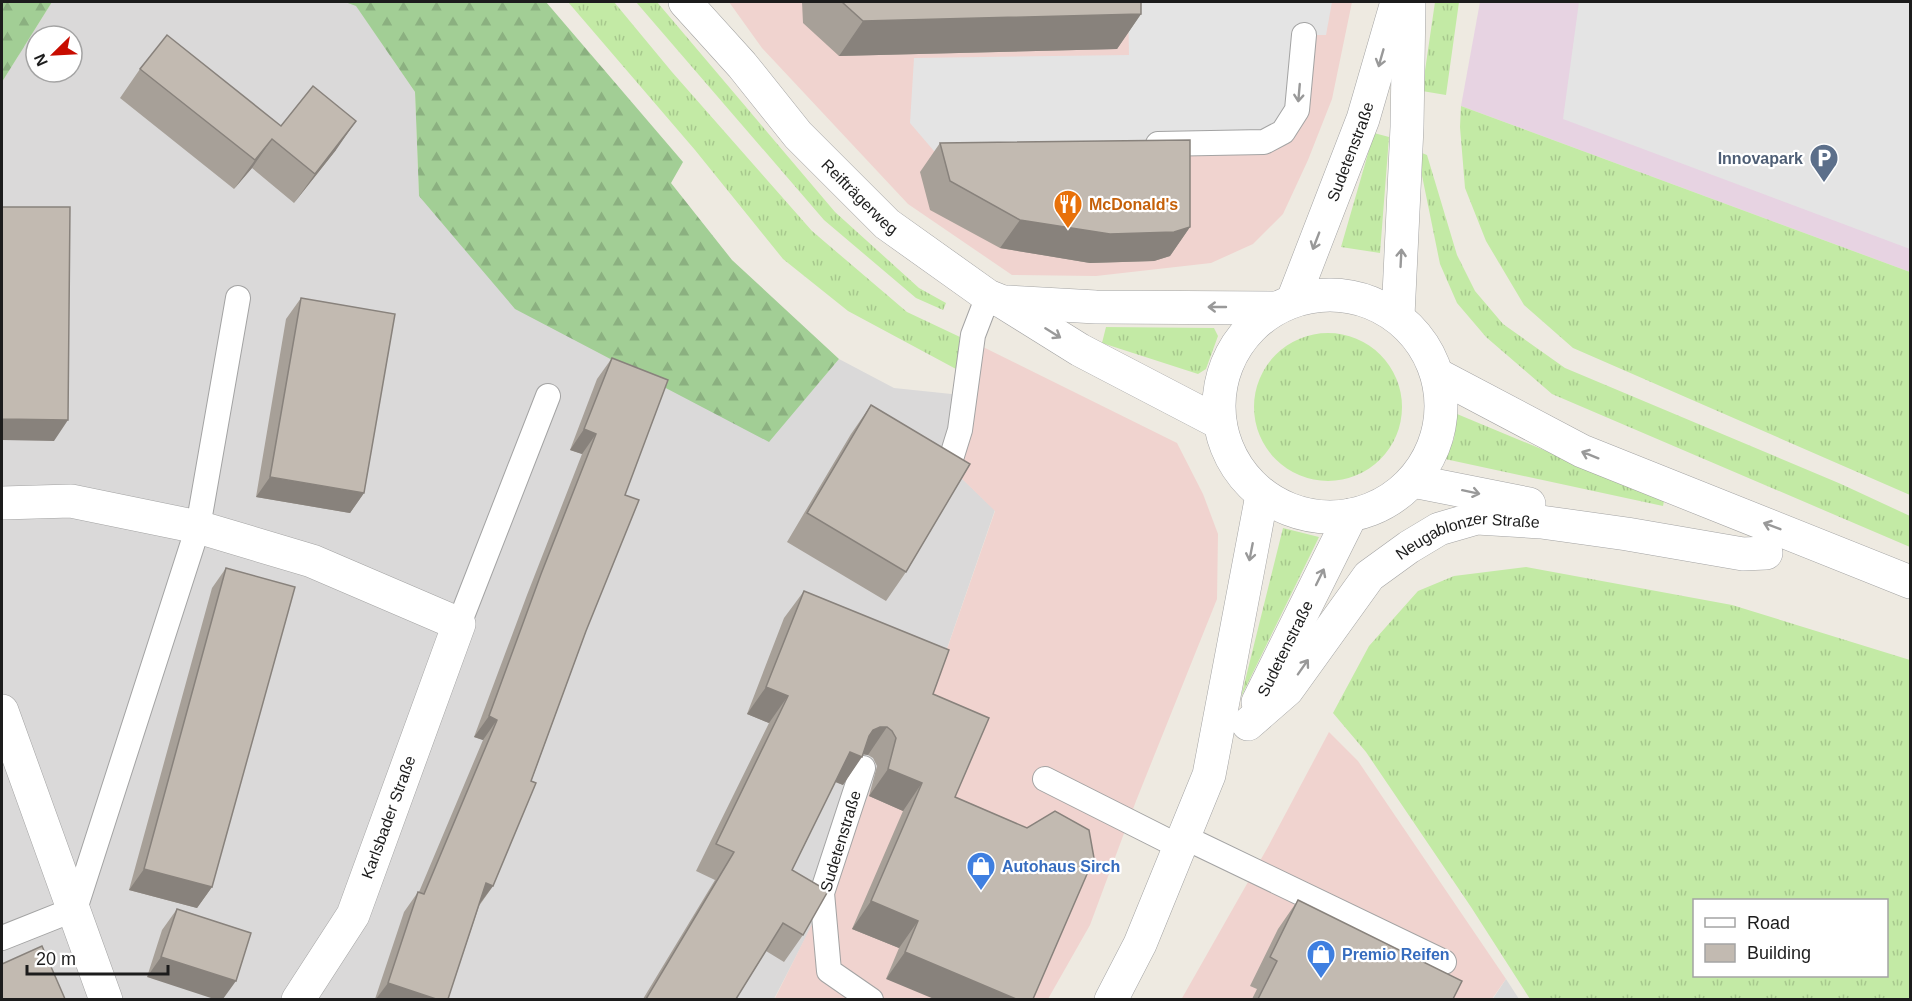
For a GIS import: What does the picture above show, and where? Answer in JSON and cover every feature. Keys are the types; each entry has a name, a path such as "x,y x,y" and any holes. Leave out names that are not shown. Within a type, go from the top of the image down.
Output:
{"street":[{"name":"Reifträgerweg","path":"685,2 742,64"},
{"name":"Reifträgerweg","path":"698,2 742,64 798,135 887,224 996,299 1080,350 1220,423"},
{"name":"Sudetenstraße","path":"1284,304 1363,119 1397,2"},
{"path":"1398,316 1407,127 1409,2"},
{"path":"996,299 1096,307 1284,304 1326,293 1361,298 1386,308 1398,316 1422,341 1438,375 1442,402 1441,420 1430,456 1413,481 1391,500 1369,511 1327,517 1305,515 1283,507 1262,495 1247,481 1235,465 1225,445 1220,423 1220,385 1233,350 1254,324 1284,304"},
{"name":"Neugablonzer Straße","path":"1438,375 1582,451 1911,582"},
{"name":"Neugablonzer Straße","path":"1413,481 1766,552 1865,563"},
{"name":"Sudetenstraße","path":"1111,999 1140,944 1209,775 1262,495"},
{"path":"2,503 71,501 198,526 312,561 459,624"},
{"name":"Sudetenstraße","path":"1209,775 1248,724 1351,515"},
{"name":"Neugablonzer Straße","path":"1248,724 1287,690 1369,576 1409,547 1438,530 1477,518 1541,522 1743,554 1766,552"},
{"name":"Karlsbader Straße","path":"298,999 353,915 459,624"},
{"path":"2,711 106,999"}],"lane":[{"path":"1135,144 1264,142 1283,132 1297,110 1304,35"},
{"path":"2,938 75,909 198,526 238,298"},
{"path":"951,459 960,430 973,335 996,299"},
{"name":"Karlsbader Straße","path":"459,624 548,396"},
{"name":"Sudetenstraße","path":"863,768 822,893 829,971 872,999"},
{"path":"1045,779 1444,963"}],"shaded area":[{"path":"52,2 345,2 356,5 415,92 419,196 769,441 839,359 894,388 961,395 955,472 995,510 931,695 774,999 2,999 2,82 24,47 24,84 84,84 84,24 38,24"},
{"path":"729,2 1352,2 1332,99 1308,160 1283,214 1253,244 1211,263 1096,276 1012,275 908,204 762,48"},
{"path":"1128,2 1332,2 1326,35 1304,35 1283,132 946,165 910,123 914,58 1129,55"},
{"name":"Innovapark","path":"1480,2 1910,2 1910,272 1461,106"},
{"name":"Innovapark","path":"1579,2 1910,2 1910,249 1563,119"},
{"path":"979,345 1177,443 1203,494 1218,534 1217,599 1136,801 1090,925 1048,999 774,1000 828,892 902,714 931,695 995,511 955,472"},
{"path":"1329,732 1358,761 1506,979 1492,999 1181,1000 1269,845"},
{"path":"1506,979 1519,999 1492,1000"}],"green space":[{"path":"2,2 52,2 38,24 24,24 24,47 2,82"},
{"path":"345,2 546,2 683,162 671,183 732,260 839,359 769,442 515,309 419,196 415,92 356,6"},
{"path":"568,2 614,2 672,72 812,231 907,312 960,337 956,369 848,311 783,259 695,150"},
{"path":"636,2 657,2 835,212 919,288 946,303 943,310 916,298 824,220"},
{"path":"1435,2 1459,2 1446,95 1422,91"},
{"path":"1461,106 1910,272 1910,495 1573,348 1524,305 1486,241 1465,188 1460,127"},
{"path":"1374,133 1389,137 1380,253 1341,247"},
{"path":"1417,151 1427,155 1457,255 1475,291 1503,324 1565,368 1841,484 1910,516 1910,547 1552,394 1486,337 1457,303 1440,264"},
{"path":"1106,327 1214,328 1218,336 1206,369 1198,374 1102,343"},
{"path":"1328,333 1356,339 1380,355 1396,379 1402,407 1396,435 1380,459 1356,475 1328,481 1300,475 1276,459 1260,435 1254,407 1260,379 1276,355 1300,339"},
{"path":"1457,414 1582,466 1665,496 1663,506 1445,459 1454,439"},
{"path":"1283,528 1319,537 1241,697"},
{"path":"1526,567 1732,605 1910,660 1910,999 1530,999 1366,752 1333,713 1369,646 1418,591 1454,576"}],"building":[{"path":"842,2 1141,2 1141,14 863,21"},
{"path":"167,35 281,126 313,86 356,121 315,174 272,139 255,160 140,69"},
{"path":"1190,140 1190,227 1174,232 1110,234 1020,220 950,181 940,143"},
{"path":"2,207 70,207 68,420 2,419"},
{"path":"301,298 395,314 364,493 270,477"},
{"path":"612,358 668,380 625,495 639,500 586,631 531,781 536,783 493,886 486,883 448,999 436,999 388,983 418,892 424,894 497,720 489,716 596,434 584,429"},
{"path":"871,405 970,464 906,572 807,513"},
{"path":"226,568 295,587 212,887 144,869"},
{"path":"804,591 949,650 933,694 989,718 955,797 1027,828 1055,811 1089,830 1094,858 1033,999 1016,999 905,952 918,921 871,901 922,783 888,769 896,738 887,727 880,727 873,730 869,736 862,757 850,752 792,870 828,891 803,935 783,923 736,999 646,999 734,852 716,844 788,696 766,687"},
{"path":"1298,900 1462,981 1453,999 1258,999 1277,961 1270,957"},
{"path":"177,909 251,933 236,981 161,957"},
{"path":"42,946 65,999 2,999 2,964"}],"place":[{"name":"Innovapark","path":"1824,184"},
{"name":"McDonald's","path":"1068,230"},
{"name":"Autohaus Sirch","path":"981,892"},
{"name":"Premio Reifen","path":"1321,980"}]}
